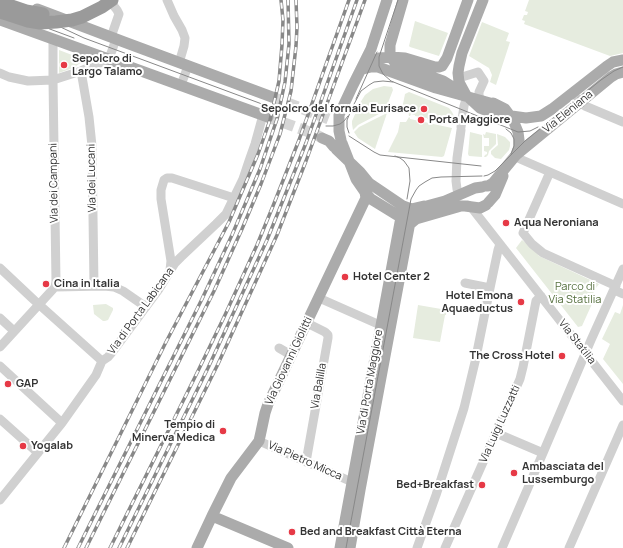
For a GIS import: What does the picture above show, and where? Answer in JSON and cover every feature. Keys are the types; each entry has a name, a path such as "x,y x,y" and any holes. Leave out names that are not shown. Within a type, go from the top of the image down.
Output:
{"highway":[{"path":"0,2 33,13 51,14 67,13 79,10 101,0"},
{"path":"0,12 32,22 56,22 82,17 102,7 110,0"}],"main road":[{"path":"14,0 272,97"},
{"path":"387,0 373,45 353,85 334,117 338,142 356,179 365,192 371,199 397,215 410,220 462,206 480,208 487,204 496,193 508,164"},
{"path":"403,0 390,45 391,57 398,65 443,81 467,96"},
{"path":"361,69 379,58 391,57 405,58 433,67 439,67 444,63 468,0"},
{"path":"467,96 461,87 458,78 458,66 482,0"},
{"path":"0,20 266,116"},
{"name":"Via Eleniana","path":"361,69 378,67 436,88 467,96 510,116 529,118 541,116 550,112 607,66 613,62 623,60"},
{"name":"Via Eleniana","path":"459,195 475,188 488,186 493,183 508,164 518,157 580,102 611,77 623,72"},
{"path":"510,116 517,129 519,140 518,157"},
{"path":"322,138 329,142 338,142"},
{"path":"349,162 369,183 403,206 411,209 448,200 459,195"},
{"name":"Via Giovanni Giolitti","path":"197,548 234,472 259,441 266,409 365,200 365,192"},
{"path":"410,220 417,211 425,206"},
{"name":"Via di Porta Maggiore","path":"340,548 380,325 410,220"},
{"name":"Via di Porta Maggiore","path":"350,548 410,220"},
{"path":"212,516 269,544 288,548"}],"street":[{"path":"0,73 18,80 53,80 109,59 119,14 110,0"},
{"path":"167,0 185,38 181,85"},
{"path":"455,36 467,40"},
{"name":"Via dei Campani","path":"53,38 55,287"},
{"name":"Via dei Lucani","path":"81,70 92,146 94,286"},
{"path":"458,78 478,72 484,81 479,92 480,97 489,106"},
{"path":"572,94 587,107 623,122"},
{"path":"459,195 456,181 457,158 464,106 467,96"},
{"name":"Via di Porta Labicana","path":"0,500 4,488 38,453 62,423 97,372 102,361 113,352 181,257 222,219 243,179 266,116"},
{"path":"518,157 623,204"},
{"path":"550,172 523,233 532,244 543,253 615,288 623,294"},
{"path":"170,271 171,261 161,196 164,180 167,178 174,178 234,198"},
{"path":"448,200 458,200 471,207"},
{"name":"Via Statilia","path":"471,207 623,401"},
{"path":"417,548 458,426 475,362 497,252 500,244"},
{"path":"0,268 36,304 59,322 102,361"},
{"path":"502,548 623,269"},
{"path":"465,283 490,288"},
{"path":"0,347 36,304 55,287 107,286 118,288 146,307"},
{"name":"Via Luigi Luzzatti","path":"445,548 522,372 534,306 536,301 541,296"},
{"path":"318,298 380,325"},
{"path":"0,318 14,331"},
{"name":"Via Balilla","path":"306,462 328,338 326,332 307,323"},
{"path":"279,348 292,355"},
{"path":"0,366 62,423"},
{"path":"0,419 38,453"},
{"path":"569,548 623,425"},
{"path":"496,433 543,453"},
{"name":"Via Pietro Micca","path":"259,441 352,482"}],"green space":[{"path":"529,0 623,0 623,53 610,56 524,24 525,21 522,20 524,15 527,15 528,12 525,11"},
{"path":"415,21 448,33 439,56 409,46"},
{"path":"482,22 509,33 506,41 510,42 496,85 490,82 492,75 489,68 469,56"},
{"path":"59,50 85,60 73,68 59,73"},
{"path":"384,86 392,87 393,90 386,108 379,107 376,113 379,114 358,125 353,130 352,121 365,95 373,89"},
{"path":"409,92 449,108 454,116 453,125 411,114 409,116 408,111 403,104 405,94"},
{"path":"387,113 375,149 358,138 354,132 359,127"},
{"path":"409,117 410,119 452,128 444,156 388,152 398,132 400,122 406,122"},
{"path":"470,132 482,135 482,157 469,156 468,154"},
{"path":"486,132 496,134 496,144 489,151 488,155 484,157 487,152 484,151 484,146 489,146 489,138 484,138 483,134 485,135"},
{"path":"497,134 505,137 510,142 509,150 501,159 495,158 491,154 491,151 498,145"},
{"name":"Parco di Via Statilia","path":"522,240 534,249 539,256 599,284 593,292 596,295 582,326 578,327 516,248"},
{"path":"106,304 113,308 113,310 108,320 103,321 94,314 93,305"},
{"path":"418,305 447,310 440,342 413,338"},
{"path":"623,305 623,384 603,359 610,344 602,339 615,312 620,314"}],"tunnel":[{"path":"272,97 329,119"},
{"path":"268,117 322,138"}],"tram line":[{"path":"398,0 379,57 379,66 383,74 391,81 485,119"},
{"path":"0,6 54,24 84,38 270,107"},
{"path":"24,18 74,38"},
{"path":"356,99 377,52"},
{"path":"484,176 495,171 525,141 601,80 623,67"},
{"path":"349,133 347,120 361,91 374,82 393,82"},
{"path":"326,126 340,124 348,116"},
{"path":"488,120 518,132 530,131 538,127"},
{"path":"506,129 511,133 514,139 514,146 511,154"},
{"path":"349,136 380,155 481,166"},
{"path":"395,156 404,161 409,168 410,181 407,199"},
{"path":"346,548 411,199 419,186 432,178 482,176"}],"railway":[{"path":"64,548 166,342 229,222 258,154 270,120 279,81 283,20 281,0"},
{"path":"78,548 202,299 232,235 260,169 277,119 285,82 289,44 288,0"},
{"path":"86,548 214,291 261,184 280,134 291,91 296,46 296,0"},
{"path":"110,548 198,371 257,245 299,140 349,0"},
{"path":"119,548 208,368 267,240 306,143 357,0"},
{"path":"127,548 218,364 277,235 306,161 365,0"}],"place":[{"name":"Sepolcro di Largo Talamo","path":"64,65"},
{"name":"Sepolcro del fornaio Eurisace","path":"424,109"},
{"name":"Porta Maggiore","path":"421,120"},
{"name":"Aqua Neroniana","path":"506,223"},
{"name":"Hotel Center 2","path":"345,277"},
{"name":"Cina in Italia","path":"46,284"},
{"name":"Hotel Emona Aquaeductus","path":"521,302"},
{"name":"The Cross Hotel","path":"562,356"},
{"name":"GAP","path":"8,384"},
{"name":"Tempio di Minerva Medica","path":"223,431"},
{"name":"Yogalab","path":"23,446"},
{"name":"Ambasciata del Lussemburgo","path":"514,473"},
{"name":"Bed+Breakfast","path":"482,485"},
{"name":"Bed and Breakfast Città Eterna","path":"292,532"}]}
